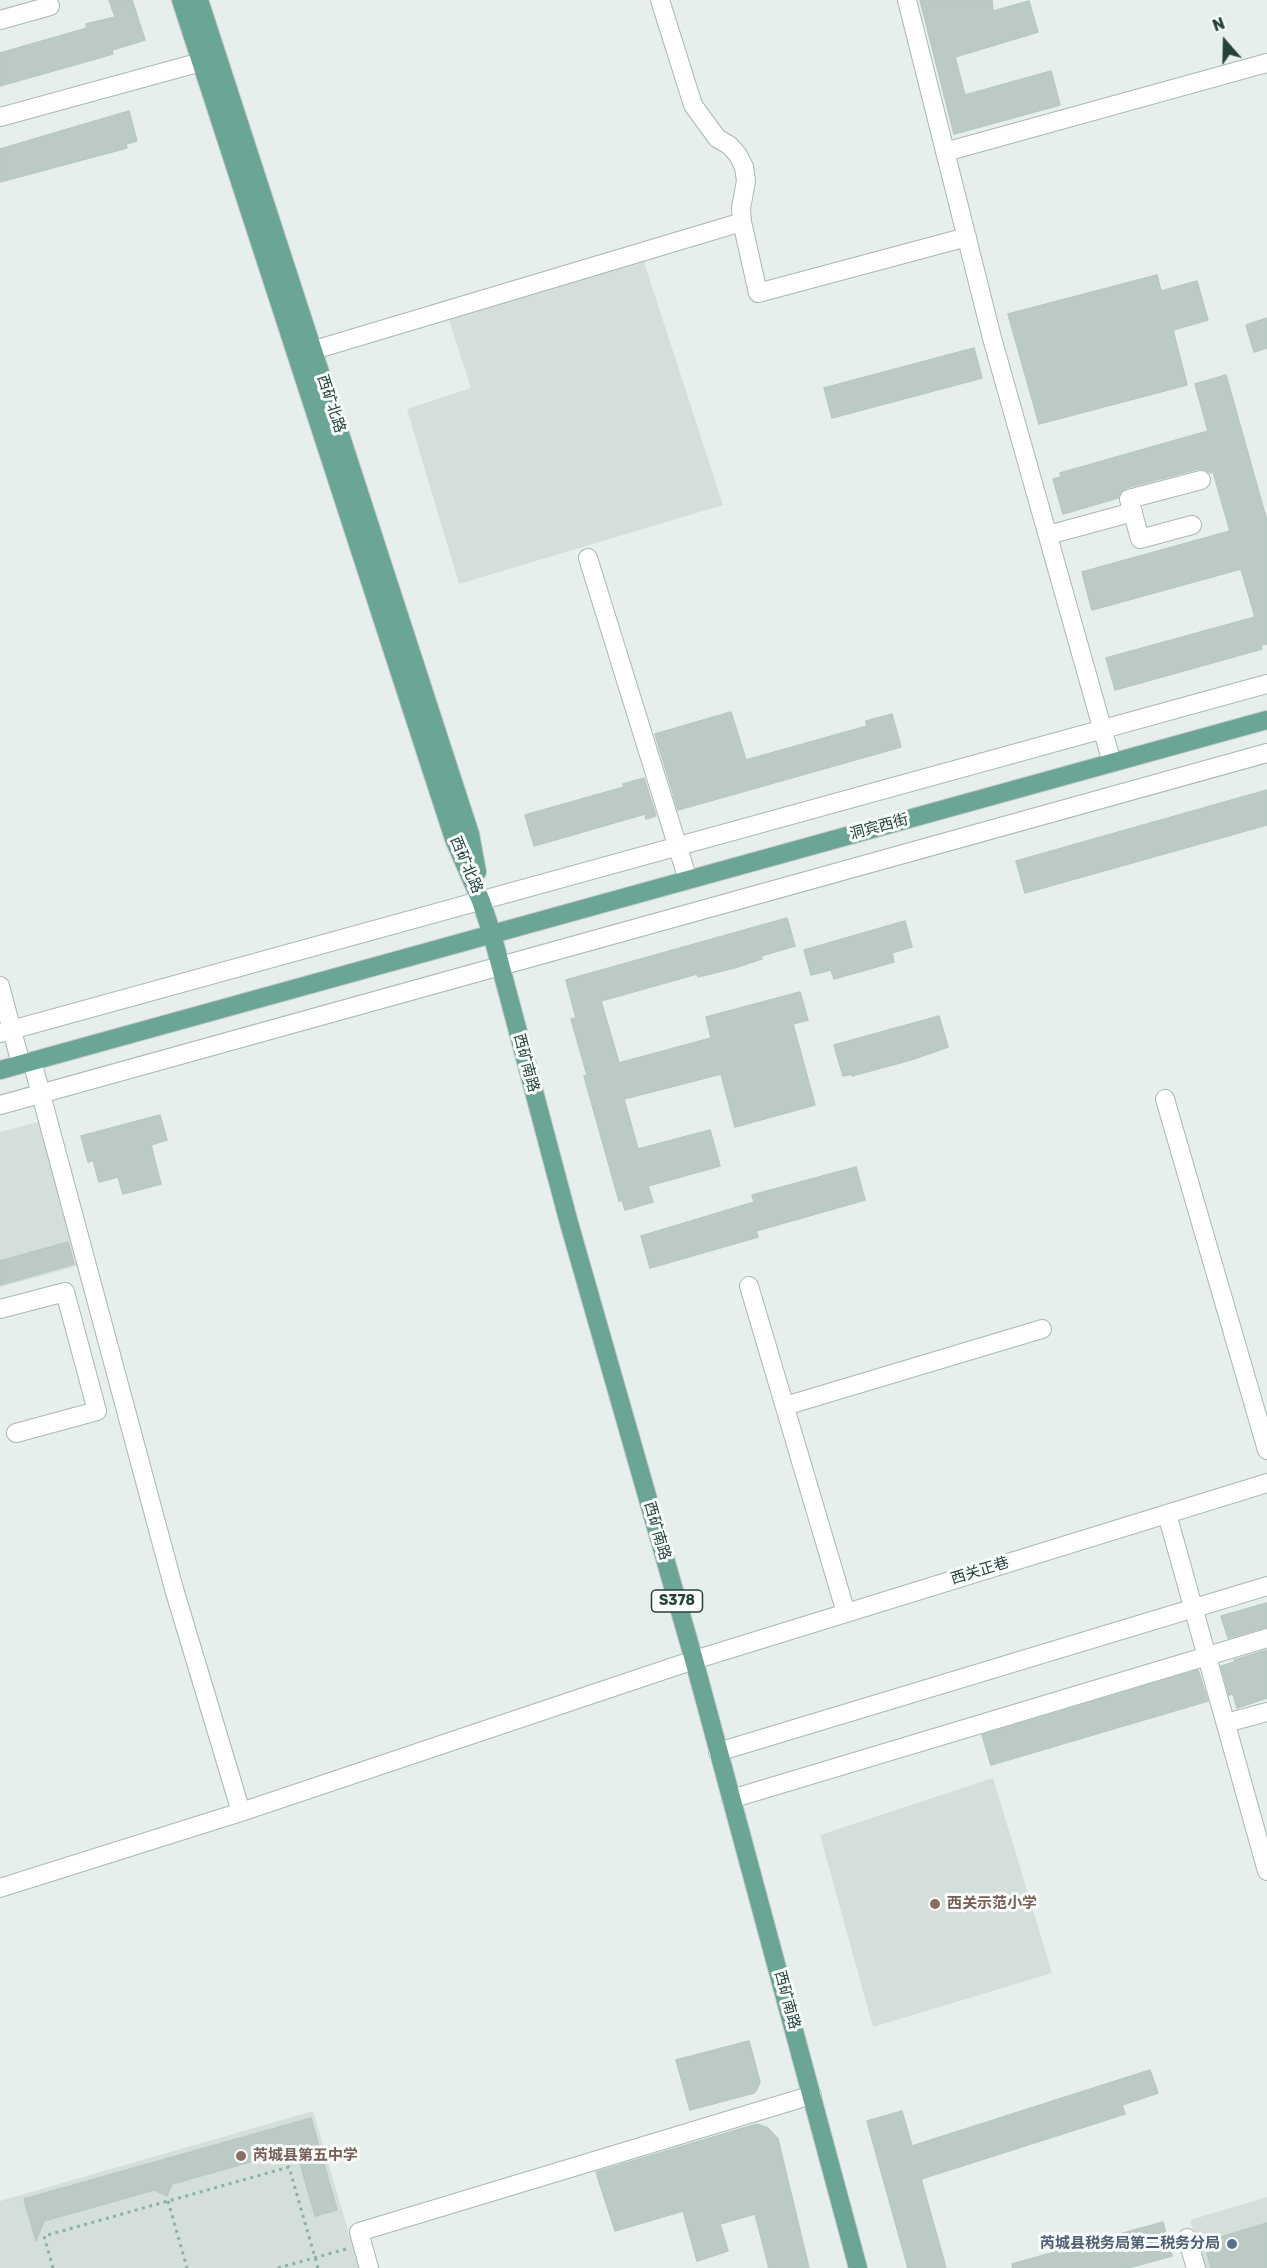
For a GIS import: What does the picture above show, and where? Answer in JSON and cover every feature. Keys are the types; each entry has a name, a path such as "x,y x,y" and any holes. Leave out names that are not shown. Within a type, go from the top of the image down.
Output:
{"main road":[{"name":"西矿北路","path":"181,0 454,839 482,901"},
{"name":"西矿北路","path":"199,0 470,834 482,901"},
{"name":"洞宾西街","path":"0,1070 1267,720"},
{"name":"西矿南路","path":"482,901 569,1223 694,1660 858,2268"}],"street":[{"path":"660,0 693,105 717,138 729,145 738,155 744,167 746,181 741,208 742,222 758,292 967,237"},
{"path":"907,0 992,338 1112,763"},
{"path":"0,20 50,6"},
{"path":"0,117 201,62"},
{"path":"945,152 1267,63"},
{"path":"314,350 742,222"},
{"path":"1192,525 1140,539 1129,499 1202,480"},
{"path":"1048,535 1133,512"},
{"path":"588,558 688,880"},
{"path":"6,1031 1267,684"},
{"path":"0,1105 1267,753"},
{"path":"0,986 6,1031 27,1062 41,1094 174,1589 241,1812"},
{"path":"1165,1100 1267,1450"},
{"path":"749,1286 846,1612"},
{"path":"0,1309 65,1292 97,1411"},
{"path":"785,1406 1042,1329"},
{"path":"16,1433 123,1404"},
{"name":"西关正巷","path":"0,1887 241,1812 694,1660 1267,1483"},
{"path":"1167,1514 1267,1871"},
{"path":"718,1752 1267,1587"},
{"path":"730,1799 1267,1638"},
{"path":"1226,1723 1267,1712"},
{"path":"369,2268 361,2238 812,2095"},
{"path":"1188,2238 1196,2268"}],"path":[{"path":"53,2268 44,2236 289,2167 318,2268"},
{"path":"168,2201 187,2268"},
{"path":"278,2268 315,2258 361,2238"}],"shaded area":[{"path":"643,259 723,505 459,584 407,409 471,388 448,317"},
{"path":"42,1121 81,1265 0,1287 0,1132"},
{"name":"西关示范小学","path":"993,1778 1052,1973 873,2027 820,1835"},
{"name":"芮城县第五中学","path":"313,2111 359,2268 0,2268 0,2201"},
{"name":"芮城县税务局第二税务分局","path":"1267,2197 1267,2268 1204,2268 1190,2220"}],"building":[{"path":"109,0 132,0 145,40 112,50 113,54 0,86 0,53 87,28 86,24 115,17"},
{"path":"920,0 992,0 993,11 1029,1 1038,32 955,57 965,95 1051,71 1060,105 954,134"},
{"path":"129,111 137,141 126,144 127,148 0,182 0,149"},
{"path":"1157,275 1161,291 1197,281 1208,320 1173,330 1187,385 1039,424 1008,314"},
{"path":"1267,318 1267,348 1254,352 1246,325"},
{"path":"974,348 982,378 832,418 824,388"},
{"path":"1226,375 1267,521 1267,644 1261,645 1262,649 1115,690 1106,658 1255,617 1241,569 1092,610 1082,572 1230,531 1213,472 1198,469 1126,488 1118,498 1063,514 1053,479 1061,477 1060,473 1208,431 1195,384"},
{"path":"731,712 746,760 867,726 866,721 892,714 901,747 678,810 655,734"},
{"path":"644,778 656,816 646,819 645,814 534,846 525,815 624,787 623,784"},
{"path":"1267,790 1267,825 1025,893 1016,861"},
{"path":"787,918 795,946 761,956 762,959 734,968 698,977 697,974 601,1001 619,1063 711,1038 706,1017 800,992 808,1020 793,1024 815,1105 735,1127 721,1074 624,1099 638,1149 710,1130 720,1166 648,1186 653,1202 625,1210 622,1200 619,1201 584,1076 587,1075 571,1019 576,1018 566,980"},
{"path":"905,921 912,947 892,953 894,962 834,979 831,970 811,975 804,950"},
{"path":"939,1016 948,1047 914,1059 852,1076 852,1074 843,1076 834,1045"},
{"path":"160,1115 167,1140 151,1145 161,1184 123,1194 118,1177 99,1182 93,1160 88,1162 81,1136"},
{"path":"856,1167 865,1200 756,1231 758,1237 650,1268 641,1236 754,1202 752,1195"},
{"path":"68,1242 74,1264 0,1285 0,1261"},
{"path":"1267,1603 1267,1627 1228,1638 1221,1616"},
{"path":"1267,1650 1267,1698 1237,1708 1233,1694 1229,1695 1221,1666"},
{"path":"1198,1670 1208,1701 991,1765 982,1735"},
{"path":"749,2041 760,2082 754,2093 690,2110 676,2060"},
{"path":"1150,2070 1158,2093 1122,2105 1125,2114 921,2179 946,2268 908,2268 867,2121 902,2111 912,2146"},
{"path":"311,2118 337,2210 315,2216 300,2163 282,2153 172,2184 167,2196 154,2190 44,2221 36,2241 24,2199"},
{"path":"757,2124 768,2128 778,2139 809,2268 769,2268 755,2214 720,2224 728,2251 697,2261 683,2211 615,2231 596,2172"},
{"path":"1163,2222 1172,2256 1128,2268 1013,2268 1012,2264"},
{"path":"1267,2223 1267,2268 1211,2268 1204,2242"}],"place":[{"name":"西关示范小学","path":"935,1904"},
{"name":"芮城县第五中学","path":"241,2156"},
{"name":"芮城县税务局第二税务分局","path":"1232,2244"}]}
